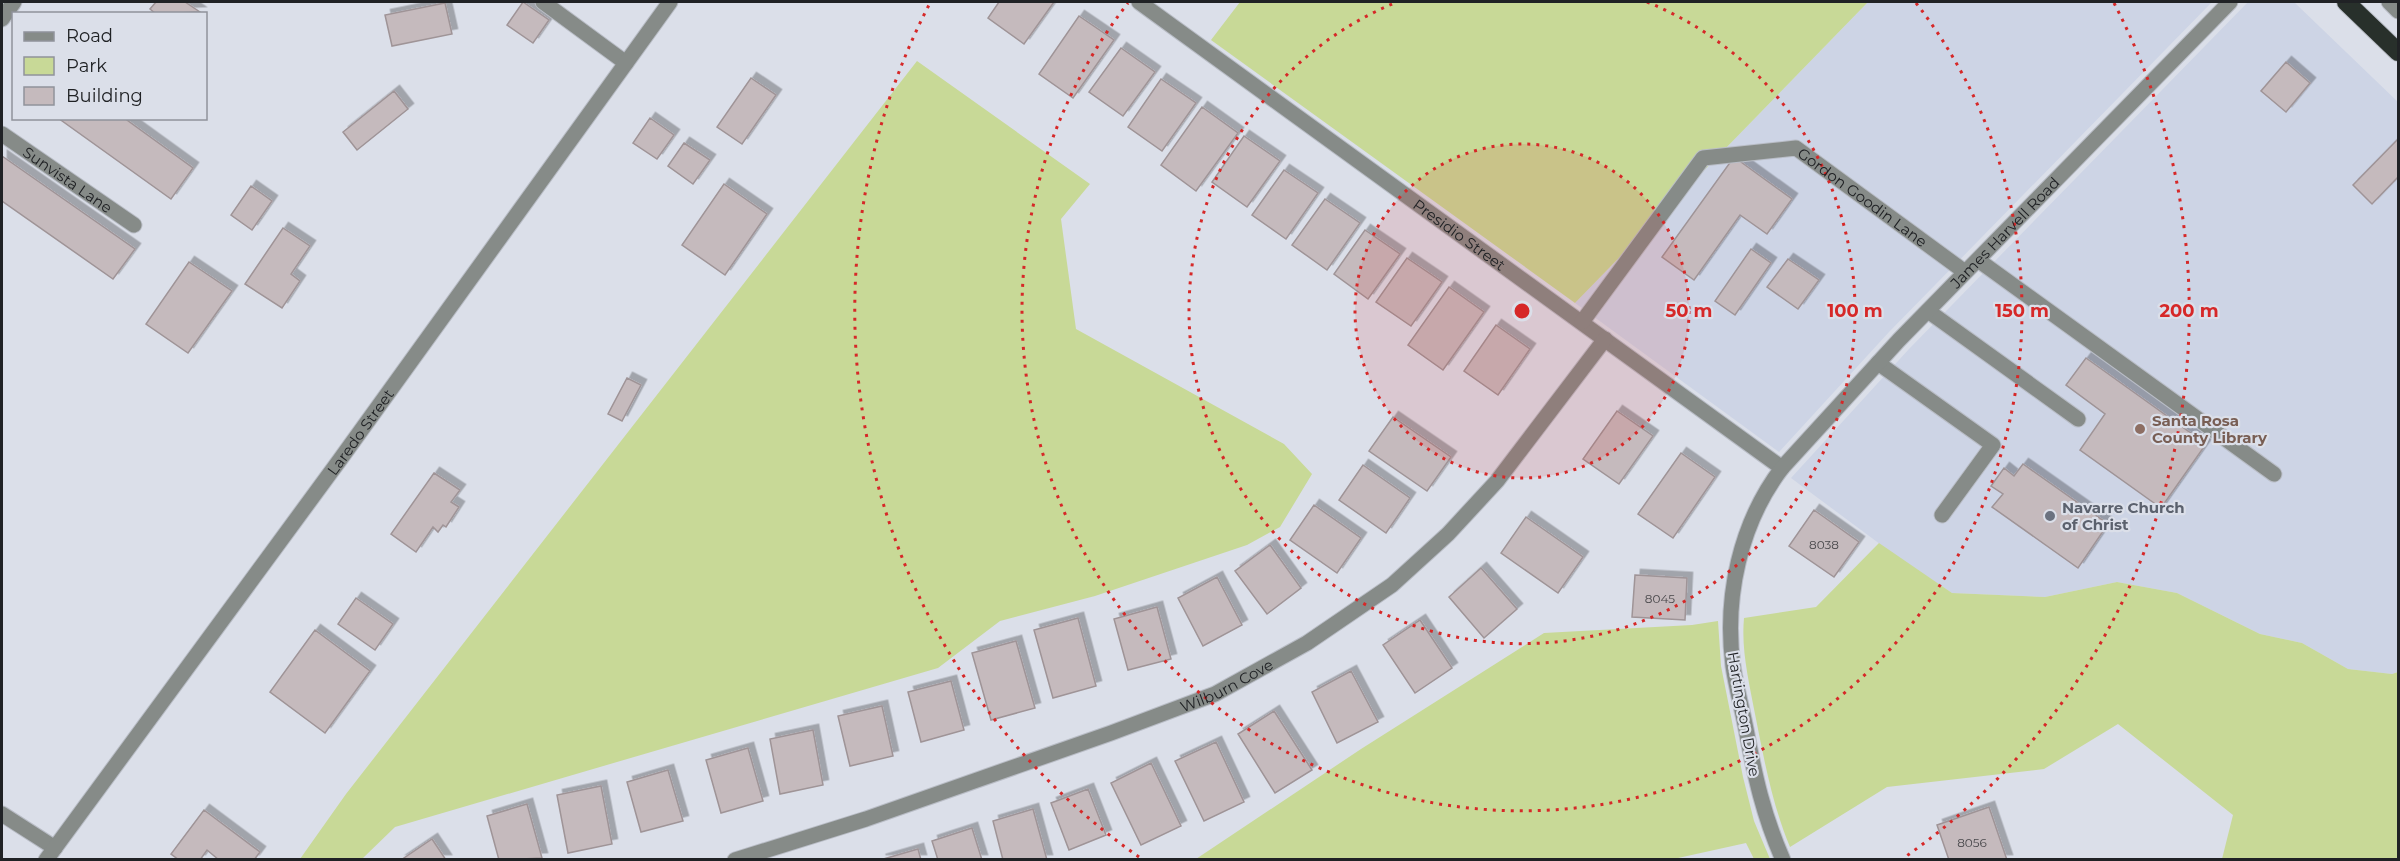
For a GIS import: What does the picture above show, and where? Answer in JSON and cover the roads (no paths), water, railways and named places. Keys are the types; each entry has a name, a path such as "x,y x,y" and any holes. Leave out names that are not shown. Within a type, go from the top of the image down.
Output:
{"highway":[{"path":"2346,2 2398,52"}],"street":[{"path":"543,2 626,63"},
{"name":"Laredo Street","path":"51,854 346,452 670,2"},
{"name":"Presidio Street","path":"1138,2 1782,468"},
{"name":"James Harvell Road","path":"1782,468 1965,272 2230,2"},
{"path":"2389,2 2398,10"},
{"name":"Sunvista Lane","path":"2,134 134,225"},
{"name":"Gordon Goodin Lane","path":"1582,322 1702,158 1796,148 1965,272"},
{"path":"1978,260 2274,474"},
{"path":"1928,311 2078,419"},
{"name":"Wilburn Cove","path":"735,860 866,819 1173,710 1215,694 1308,644 1392,585 1448,534 1497,481 1605,339"},
{"path":"1878,363 1993,445 1942,515"},
{"name":"Hartington Drive","path":"1782,468 1767,487 1746,532 1737,566 1731,622 1733,666 1755,777 1766,820 1783,860"},
{"path":"2,814 51,854"}],"place":[{"name":"Santa Rosa County Library","path":"2140,429"},
{"name":"Navarre Church of Christ","path":"2050,516"}]}
